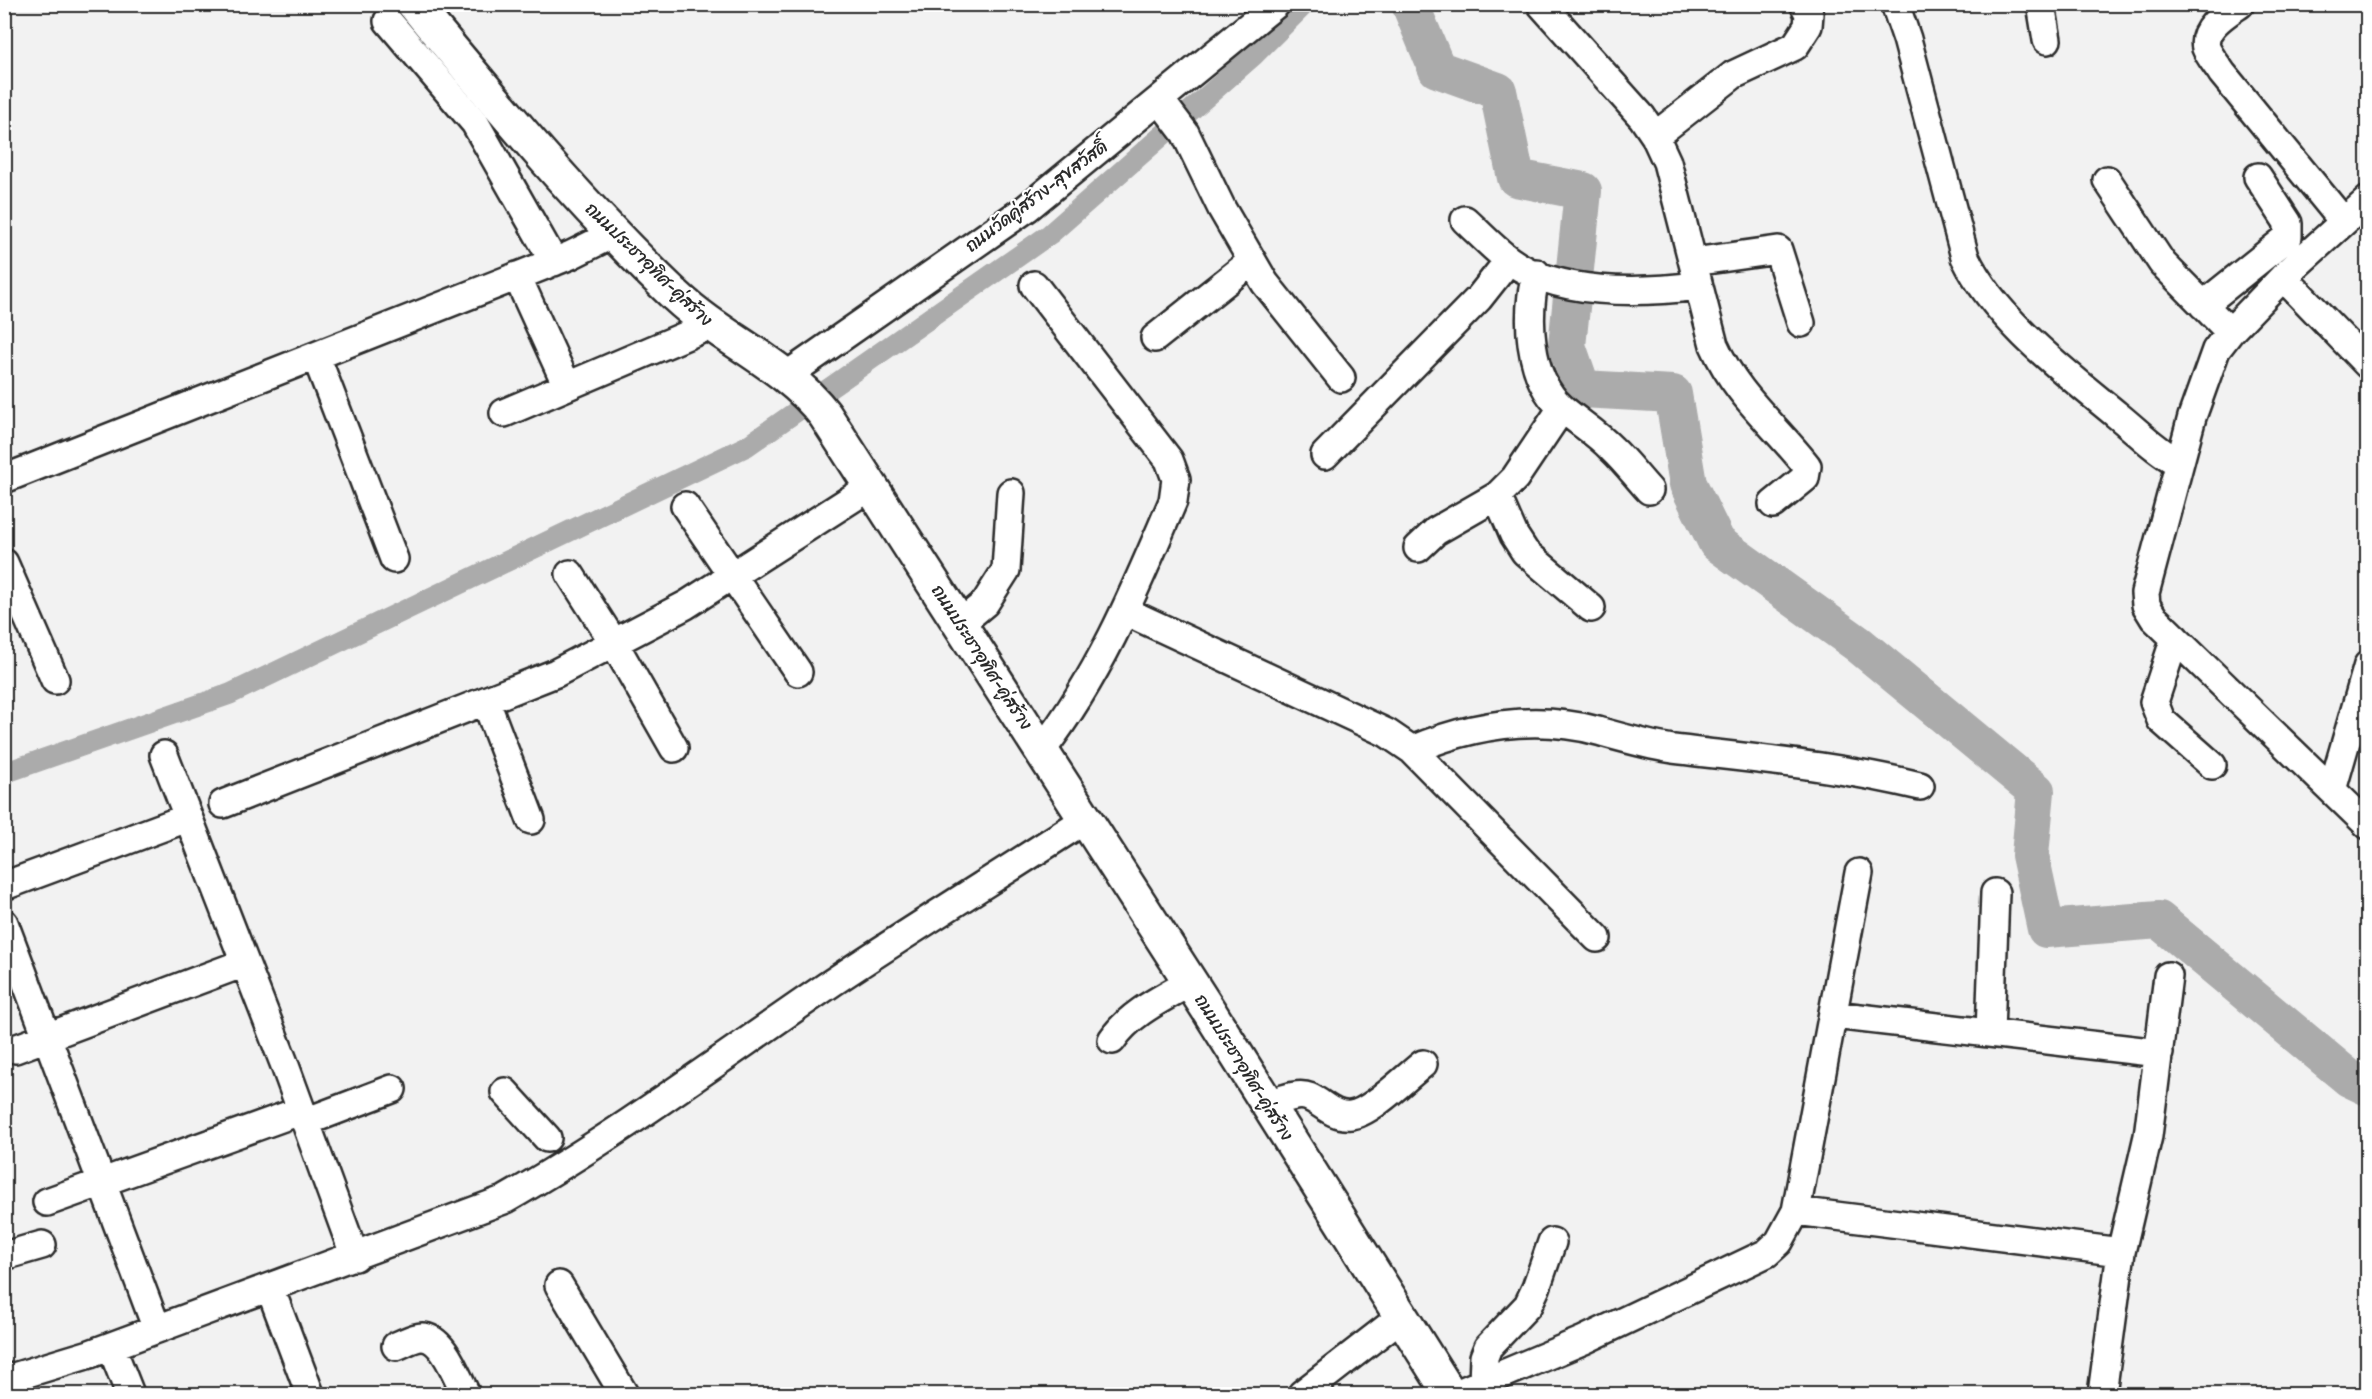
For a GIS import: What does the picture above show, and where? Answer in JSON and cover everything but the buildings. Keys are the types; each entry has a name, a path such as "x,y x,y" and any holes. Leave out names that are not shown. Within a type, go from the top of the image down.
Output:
{"main road":[{"name":"ถนนประชาอุทิศ-คู่สร้าง","path":"401,13 532,146 612,234 678,298 806,394 961,623 1191,982 1450,1395"}],"street":[{"name":"ถนนวัดคู่สร้าง-สุขสวัสดิ์","path":"806,394 1027,208 1172,116 1276,4"},
{"path":"1541,4 1642,117 1655,136 1667,162 1714,345 1725,371 1753,407 1808,466 1805,478 1773,504"},
{"path":"1655,136 1733,75 1795,46 1808,26 1809,14 1804,4"},
{"path":"1895,4 1907,39 1965,257 1974,276 2002,312 2080,384 2179,463"},
{"path":"2041,4 2047,40"},
{"path":"2240,4 2211,29 2206,38 2206,48 2222,73 2343,221"},
{"path":"401,13 475,123 554,262"},
{"path":"1172,116 1264,283 1341,378"},
{"path":"2204,306 2288,237 2288,223 2258,177"},
{"path":"2107,180 2162,263 2230,332"},
{"path":"2367,200 2283,277 2230,332 2216,350 2179,463 2145,593 2146,605 2154,618 2367,825"},
{"path":"1464,220 1509,260 1536,273 1562,283 1626,292 1778,250 1801,323"},
{"path":"4,479 554,262 612,234"},
{"path":"1325,454 1479,298 1509,260"},
{"path":"1155,338 1252,261"},
{"path":"1536,273 1531,296 1534,349 1541,378 1562,408 1587,425 1614,450 1649,490"},
{"path":"517,276 567,386"},
{"path":"2283,277 2367,365"},
{"path":"1034,285 1169,460 1176,479 1173,501 1101,663 1072,710 1042,750"},
{"path":"504,413 711,325"},
{"path":"316,356 394,559"},
{"path":"1418,548 1436,531 1497,496 1515,478 1562,408"},
{"path":"223,804 556,673 686,605 870,488"},
{"path":"961,623 985,603 1006,570 1011,493"},
{"path":"1497,496 1514,535 1525,552 1591,608"},
{"path":"685,506 734,574 798,672"},
{"path":"4,563 55,680"},
{"path":"570,574 614,644 674,748"},
{"path":"1125,611 1387,733 1412,750 1597,938"},
{"path":"2175,638 2154,702 2156,711 2160,720 2212,765"},
{"path":"2332,790 2367,665"},
{"path":"486,702 531,820"},
{"path":"1412,750 1446,735 1483,726 1538,723 1597,731 1653,746 1865,773 1920,786"},
{"path":"164,755 355,1257"},
{"path":"4,886 187,818"},
{"path":"4,1380 111,1346 506,1199 556,1149 687,1085 827,986 1086,819"},
{"path":"1456,1395 1584,1340 1767,1253 1779,1242 1796,1211 1859,873"},
{"path":"1990,1033 1995,893"},
{"path":"4,923 158,1329"},
{"path":"15,1049 244,963"},
{"path":"2102,1395 2121,1252 2148,1136 2168,975"},
{"path":"1112,1040 1120,1028 1150,1005 1191,982"},
{"path":"1834,1014 2159,1053"},
{"path":"1268,1104 1292,1097 1308,1096 1321,1107 1350,1116 1363,1112 1423,1064"},
{"path":"47,1202 303,1116 392,1089"},
{"path":"505,1092 556,1149"},
{"path":"1796,1211 2121,1252"},
{"path":"1484,1383 1484,1356 1488,1347 1528,1305 1552,1242"},
{"path":"4,1256 42,1245"},
{"path":"559,1285 624,1395"},
{"path":"270,1288 310,1395"},
{"path":"1302,1395 1401,1317"},
{"path":"396,1346 419,1336 431,1338 440,1346 466,1395"},
{"path":"111,1346 130,1395"}],"waterway":[{"path":"4,773 230,694 747,446 1050,234 1254,55 1305,4"},
{"path":"1410,4 1437,69 1498,91 1516,178 1583,191 1567,346 1582,389 1673,394 1688,484 1717,543 1858,644 2036,791 2030,855 2046,929 2159,920 2349,1078 2368,1087"}]}
